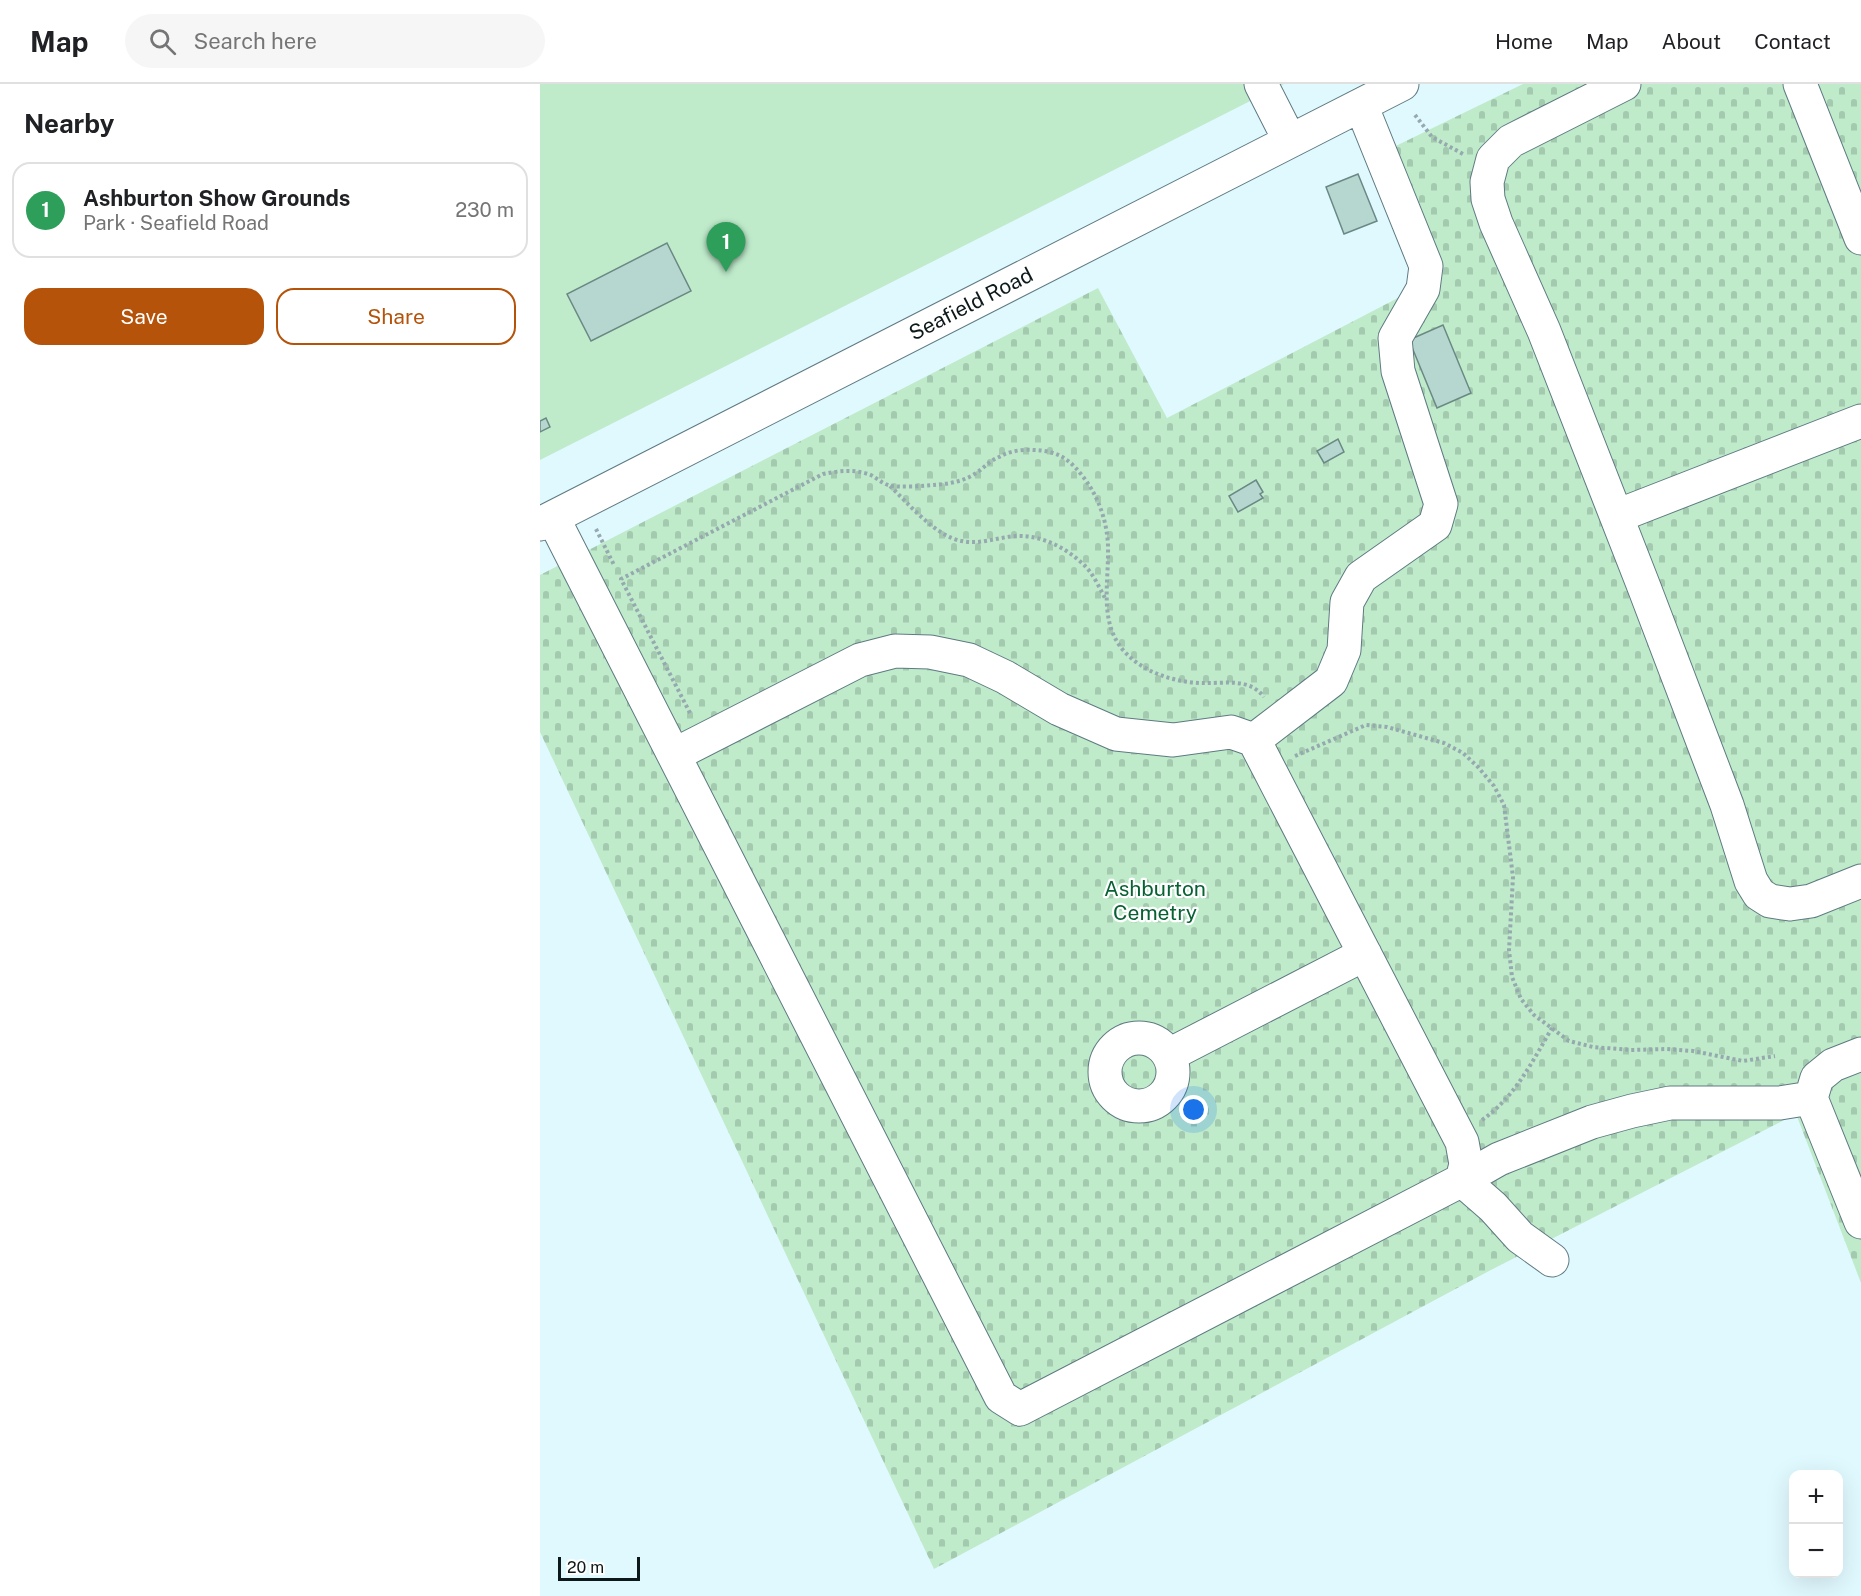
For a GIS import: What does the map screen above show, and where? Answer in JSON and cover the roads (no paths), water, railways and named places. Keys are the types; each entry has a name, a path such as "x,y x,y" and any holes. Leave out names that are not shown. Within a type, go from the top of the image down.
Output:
{"street":[{"path":"1261,84 1290,141"},
{"name":"Seafield Road","path":"547,521 1402,84"},
{"path":"1624,84 1511,141 1493,159 1486,182 1488,199 1617,516 1727,805 1751,882 1759,894 1770,901 1790,904 1811,901 1861,881"},
{"path":"1800,84 1861,238"},
{"path":"1274,747 1331,681 1344,650 1347,602 1361,577 1435,525 1441,504 1398,371 1395,338 1423,289 1426,266 1361,105"},
{"path":"1617,516 1861,421"},
{"path":"547,521 674,755 1001,1397 1020,1409 1509,1155 1592,1122 1670,1103 1780,1103 1811,1098"},
{"path":"674,755 860,660 895,651 930,652 969,660 1005,677 1059,709 1116,734 1173,740 1231,732 1274,747 1365,954 1462,1142 1466,1164 1462,1180"},
{"path":"1169,1055 1365,954"},
{"path":"1861,1054 1833,1065 1817,1078 1811,1098 1861,1222"},
{"path":"1462,1180 1493,1207 1520,1237 1552,1260"}],"place":[{"name":"Ashburton Show Grounds","path":"726,272"}],"park label":[{"name":"Ashburton Cemetry","path":"1155,901"}]}
